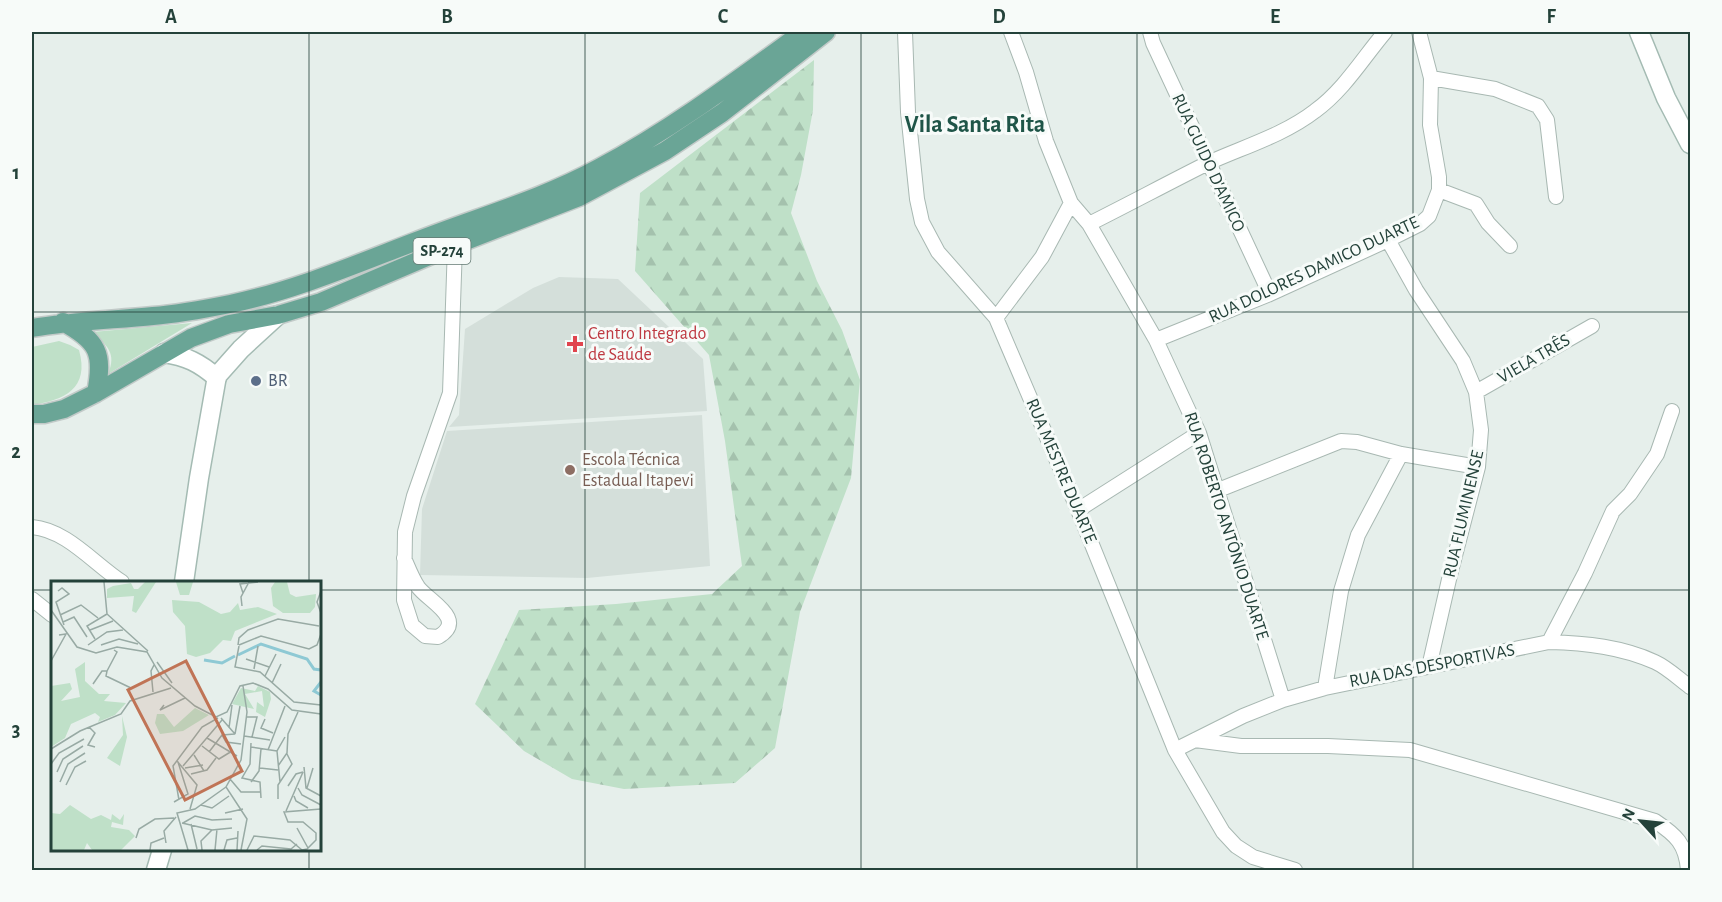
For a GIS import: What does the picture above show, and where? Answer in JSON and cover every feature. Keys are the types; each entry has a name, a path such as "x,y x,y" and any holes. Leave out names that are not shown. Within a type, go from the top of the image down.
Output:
{"main road":[{"name":"SP-274","path":"32,328 63,322 156,316 233,303 312,281 424,238 514,207 598,168 673,125 710,101 803,32"},
{"name":"SP-274","path":"32,414 44,414 64,409 96,393 180,343 229,324 278,315 321,302 579,196 665,151 722,113 826,32"},
{"path":"63,322 84,333 93,342 100,361 96,393"}],"street":[{"name":"RUA MESTRE DUARTE","path":"905,32 909,123 916,199 922,222 938,252 996,318 1078,510 1175,750 1223,832 1236,846 1253,857 1295,870"},
{"name":"RUA ROBERTO ANTÔNIO DUARTE","path":"1011,32 1047,141 1071,202 1089,224 1156,340 1199,433 1283,700"},
{"name":"RUA GUIDO D'AMICO","path":"1150,32 1208,164 1270,294"},
{"path":"1089,224 1208,164 1285,129 1315,111 1335,93 1385,32"},
{"name":"RUA DOLORES DAMICO DUARTE","path":"1156,340 1270,294 1388,240 1420,224 1429,216 1439,190 1439,177 1430,131 1431,78 1419,32"},
{"path":"1639,32 1666,98 1690,144"},
{"path":"1431,78 1495,89 1538,106 1547,120 1556,197"},
{"path":"1439,190 1476,204 1488,223 1510,246"},
{"path":"996,318 1042,257 1071,202"},
{"name":"RUA FLUMINENSE","path":"1388,240 1416,290 1463,361 1476,392 1481,430 1478,467 1429,667"},
{"path":"404,558 419,589 445,612 448,620 447,628 438,637 425,636 412,625 404,600 404,558 405,532 414,496 450,393 455,245"},
{"path":"184,581 216,378 241,349 278,315"},
{"name":"VIELA TRÊS","path":"1476,392 1592,326"},
{"path":"164,353 193,360 216,378"},
{"path":"1549,642 1585,573 1613,511 1630,494 1657,454 1672,411"},
{"path":"1078,510 1199,433"},
{"path":"1216,491 1341,441 1358,442 1401,454 1478,467"},
{"path":"1325,687 1341,591 1358,535 1401,454"},
{"path":"32,527 61,537 121,581"},
{"path":"32,599 51,614"},
{"name":"RUA DAS DESPORTIVAS","path":"1175,750 1243,716 1325,687 1549,642 1586,643 1612,648 1656,663 1690,687"},
{"path":"1195,740 1241,746 1328,746 1410,750 1655,821 1674,833 1687,853 1688,870"},
{"path":"156,870 161,851"}],"shaded area":[{"name":"Centro Integrado de Saúde","path":"559,277 618,279 703,359 707,411 449,427 459,415 465,329 533,288"},
{"name":"Escola Técnica Estadual Itapevi","path":"702,415 710,566 587,578 420,575 422,509 447,431"}],"green space":[{"path":"814,60 813,110 801,175 791,213 817,281 842,330 860,380 851,478 800,612 775,748 735,783 624,789 572,779 524,751 475,704 519,610 616,604 712,594 742,566 725,441 709,355 635,271 640,193"},
{"path":"192,323 108,374 111,367 111,355 93,332"},
{"path":"59,341 79,350 81,374 72,390 64,396 32,405 32,347"}],"place":[{"name":"Centro Integrado de Saúde","path":"575,344"},
{"name":"BR","path":"256,381"},
{"name":"Escola Técnica Estadual Itapevi","path":"570,470"}],"district":[{"name":"Vila Santa Rita","path":"975,125"}]}
